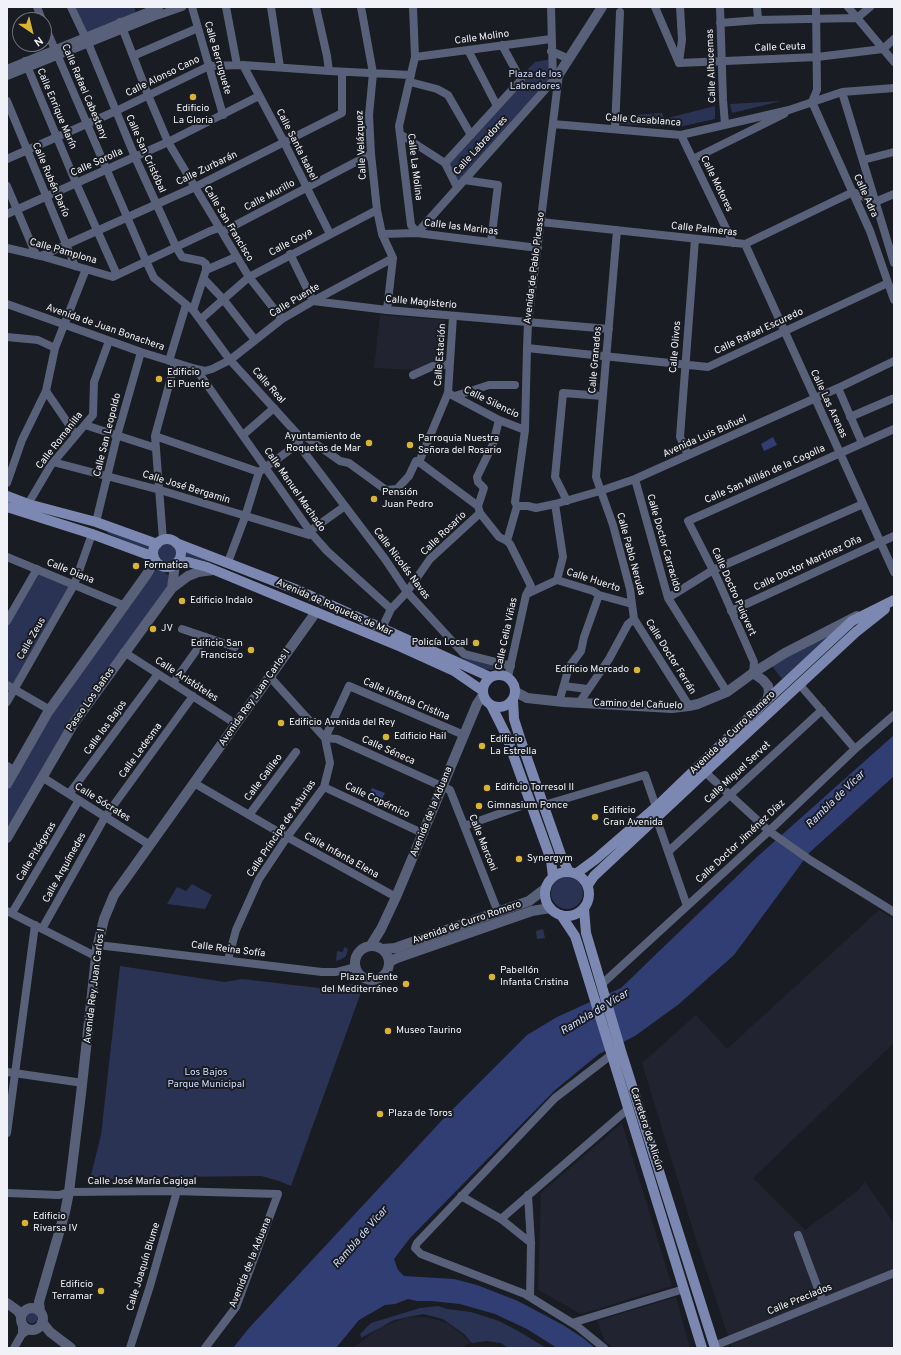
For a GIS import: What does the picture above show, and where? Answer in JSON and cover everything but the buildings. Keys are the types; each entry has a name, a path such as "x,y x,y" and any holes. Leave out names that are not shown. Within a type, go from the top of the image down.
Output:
{"main road":[{"path":"7,496 28,504 96,522 160,542 171,540 176,543 180,549 181,555 175,564 167,567 163,566 154,558 92,534 7,507"},
{"path":"154,558 153,550 160,542"},
{"name":"Avenida de Roquetas de Mar","path":"176,543 300,591 490,677"},
{"name":"Avenida de Roquetas de Mar","path":"175,564 188,562 213,570 401,647 454,672 483,693"},
{"name":"Avenida de Curro Romero","path":"588,885 594,876 767,700 852,621 875,608 894,601"},
{"name":"Avenida de Curro Romero","path":"573,872 596,859 705,772 856,632 894,601"},
{"path":"553,877 551,860 506,736 491,705 485,699 483,693 486,681 490,677 499,675 508,677 514,684 514,719 562,858 573,872 583,878 588,885 589,898 584,909 577,914 569,916 561,915 550,908 545,895 546,888 553,877 563,872 573,872"},
{"path":"491,705 501,708 506,706 514,696"},
{"name":"Carretera de Alicún","path":"584,909 586,933 602,986 628,1109 702,1348"},
{"name":"Carretera de Alicún","path":"561,915 575,936 592,993 616,1053 714,1347"}],"street":[{"name":"Calle San Cristóbal","path":"71,7 135,157 176,247 182,257 202,261 206,264 206,270"},
{"path":"121,26 159,7"},
{"path":"7,76 27,64 121,26 182,7"},
{"name":"Calle Berruguete","path":"192,7 222,115"},
{"name":"Calle Santa Isabel","path":"226,7 240,65 284,142 330,234"},
{"path":"270,7 280,67"},
{"path":"316,7 328,56 329,71"},
{"name":"Calle Velázquez","path":"362,7 373,73 369,115 371,154 377,210 382,234 393,258"},
{"name":"Calle La Molina","path":"413,7 415,57 399,126 411,226 417,232"},
{"path":"551,7 551,39 556,77"},
{"name":"Avenida de Pablo Picasso","path":"507,541 517,506 515,502 525,430 528,323 553,124 556,77 602,7"},
{"path":"656,7 679,63"},
{"path":"679,63 682,40 680,7"},
{"name":"Calle Alhucemas","path":"720,7 721,60 725,124"},
{"path":"757,7 758,20"},
{"path":"812,102 817,90 816,7"},
{"path":"848,7 894,62"},
{"path":"720,23 758,20 857,18 870,7"},
{"path":"615,129 620,12"},
{"name":"Calle San Francisco","path":"121,26 148,96 168,142 249,277 282,320"},
{"path":"133,56 198,28"},
{"name":"Calle Molino","path":"415,57 551,39"},
{"path":"882,48 894,39"},
{"name":"Calle Rafael Cabestany","path":"52,43 154,278"},
{"path":"445,163 521,80 502,45"},
{"name":"Calle Ceuta","path":"679,63 817,57 882,48"},
{"path":"468,50 497,106"},
{"path":"552,51 569,59"},
{"path":"7,68 27,64"},
{"name":"Calle Enrique Marín","path":"27,64 115,276"},
{"name":"Calle Alonso Cano","path":"7,159 116,111 209,66 240,65 280,67 373,73 410,78 448,95 471,135"},
{"name":"Calle Zurbarán","path":"38,255 66,245 195,187 342,112 342,72"},
{"name":"Calle Labradores","path":"417,232 556,77"},
{"name":"Calle Casablanca","path":"553,124 681,135 789,110 842,92 894,88"},
{"name":"Calle Adra","path":"842,92 894,263"},
{"name":"Calle Sorolla","path":"7,214 168,142 259,96"},
{"name":"Calle Rubén Darío","path":"7,101 75,266"},
{"name":"Calle Adra","path":"812,102 870,231 894,300"},
{"name":"Calle Casablanca","path":"693,159 801,106"},
{"path":"400,134 445,163 457,187"},
{"name":"Calle Motores","path":"681,135 733,243"},
{"path":"863,160 894,152"},
{"name":"Calle Murillo","path":"115,276 210,231 221,230 307,188 371,154"},
{"path":"464,180 498,185 492,242"},
{"path":"7,186 38,255"},
{"path":"853,192 875,202 894,194"},
{"name":"Calle Palmeras","path":"541,222 745,244 853,192"},
{"name":"Calle Goya","path":"201,319 249,277 290,254 377,210"},
{"name":"Calle Granados","path":"600,491 596,477 617,230"},
{"name":"Calle las Marinas","path":"382,234 417,232 538,248"},
{"name":"Calle Olivos","path":"688,455 680,437 696,239"},
{"name":"Calle Las Arenas","path":"745,244 894,572"},
{"name":"Calle Pamplona","path":"7,248 115,276"},
{"path":"290,254 313,301"},
{"path":"193,310 206,270 236,256"},
{"path":"388,310 393,258"},
{"name":"Calle Puente","path":"196,370 205,371 212,369 230,360 282,320 313,301 393,258"},
{"path":"7,483 10,461 46,391 54,348 86,269"},
{"name":"Calle Real","path":"154,278 193,310 230,360 274,408 299,440 306,437 340,461 349,463"},
{"path":"204,279 223,299 255,340"},
{"name":"Calle Rafael Escuredo","path":"527,348 708,367 888,283"},
{"name":"Calle Magisterio","path":"313,301 388,310 609,329"},
{"name":"Avenida de Juan Bonachera","path":"7,304 109,341 196,370"},
{"path":"160,542 160,490 155,436 186,305"},
{"name":"Calle Estación","path":"349,463 386,490 397,489 409,476 416,461 419,462 452,394 450,364 453,316"},
{"path":"7,337 38,340 54,348"},
{"name":"Calle Romanilla","path":"28,504 53,462 93,415 94,382 109,341"},
{"name":"Calle San Leopoldo","path":"96,522 117,436 141,352"},
{"name":"Avenida Luis Buñuel","path":"517,506 536,508 555,504 634,479 838,388 894,361"},
{"path":"413,375 433,366 450,364"},
{"name":"Calle Manuel Machado","path":"196,370 244,435 262,469 311,533 326,550 392,609"},
{"path":"452,394 489,385 515,385"},
{"path":"838,388 862,443"},
{"path":"46,391 76,435"},
{"path":"567,501 555,477 563,393 603,396"},
{"name":"Calle Silencio","path":"452,394 499,420 525,430"},
{"path":"850,417 892,399"},
{"path":"244,435 274,408"},
{"path":"479,510 484,488 478,482 477,477 493,444 499,420"},
{"path":"85,425 156,448"},
{"name":"Calle San Millán de la Cogolla","path":"688,521 894,429"},
{"path":"155,436 262,469"},
{"path":"228,562 262,469 299,440"},
{"name":"Calle Nicolás Navas","path":"299,440 407,592 464,654 511,666"},
{"name":"Calle José Bergamin","path":"53,462 160,490 245,517 309,535 311,533"},
{"path":"419,462 479,510 500,537 507,541"},
{"name":"Calle Doctor Carracido","path":"634,479 668,598 727,692"},
{"name":"Calle Pablo Neruda","path":"600,491 613,525 625,570 634,619"},
{"path":"555,504 563,557 557,580"},
{"path":"668,598 713,570 864,504"},
{"path":"311,533 345,506"},
{"name":"Calle Rosario","path":"382,628 392,609 407,592 430,559 479,510"},
{"name":"Calle Doctro Puigvert","path":"688,521 713,570 754,662 753,673"},
{"name":"Calle Zeus","path":"7,702 11,687 74,585 92,534"},
{"name":"Calle Doctor Martínez Oña","path":"731,611 894,536"},
{"name":"Calle Celia Viñas","path":"507,541 515,553 531,586 526,595 508,677"},
{"name":"Calle Diana","path":"7,557 125,606"},
{"path":"7,784 11,768 50,710 147,574 154,558"},
{"name":"Paseo Los Baños","path":"7,838 74,723 124,652 172,588 175,564"},
{"path":"7,621 37,569"},
{"path":"172,588 188,576 198,572 213,570"},
{"name":"Calle Huerto","path":"526,595 557,580 593,591 599,595 632,604"},
{"path":"559,702 569,667 581,651 584,637 599,595"},
{"name":"Camino del Cañuelo","path":"514,696 559,702 672,708 698,704 727,692 753,673 785,653 849,619 875,608"},
{"name":"Avenida Rey Juan Carlos I","path":"14,1348 30,1318 65,1212 83,1083 96,957 104,919 114,895 316,612"},
{"path":"579,703 587,689 609,659 628,624 634,619"},
{"name":"Calle Doctor Ferrán","path":"634,619 689,706"},
{"path":"182,629 234,647"},
{"path":"173,683 206,638"},
{"name":"Calle Aristóteles","path":"124,652 236,724"},
{"path":"753,673 763,680 768,686 770,692 767,700"},
{"name":"Calle los Bajos","path":"69,794 158,674"},
{"path":"270,677 325,738"},
{"path":"800,685 855,749"},
{"name":"Calle Infanta Cristina","path":"325,738 349,686 464,735"},
{"path":"564,686 587,689"},
{"path":"11,687 50,710"},
{"name":"Avenida de la Aduana","path":"378,947 381,930 483,693"},
{"name":"Calle Ledesma","path":"105,817 193,696"},
{"name":"Calle Miguel Servet","path":"669,851 822,710"},
{"name":"Calle Doctor Jiménez Díaz","path":"602,986 687,906 771,833 855,749 894,715"},
{"name":"Calle Séneca","path":"325,738 337,739 442,786"},
{"name":"Calle Príncipe de Asturias","path":"228,960 236,930 259,880 287,837 324,787 330,763 325,738"},
{"name":"Calle Galileo","path":"249,815 296,752"},
{"path":"705,772 771,833 810,860 894,912"},
{"path":"544,805 645,775 687,906"},
{"name":"Calle Sócrates","path":"42,777 150,845"},
{"name":"Calle Infanta Elena","path":"194,783 396,898"},
{"name":"Calle Marconi","path":"442,786 450,790 498,912"},
{"name":"Calle Copérnico","path":"324,787 422,833"},
{"name":"Calle Pitágoras","path":"10,912 79,800"},
{"path":"464,826 530,803"},
{"name":"Calle Arquímedes","path":"39,927 105,817"},
{"name":"Avenida de Curro Romero","path":"378,947 395,948 498,912 529,901 546,888"},
{"name":"Avenida de Curro Romero","path":"389,962 528,913 550,908"},
{"path":"10,912 96,957"},
{"path":"7,1133 11,1073 39,927"},
{"name":"Calle Reina Sofía","path":"98,945 322,972 336,972 355,967"},
{"path":"366,946 378,947 386,953 389,962 389,967 385,974 378,979 366,979 362,977 355,967 355,957 366,946"},
{"path":"604,1348 572,1323 530,1297 421,1254 415,1248 416,1243 555,1098 616,1053"},
{"path":"11,1073 83,1083"},
{"path":"501,1220 628,1109"},
{"name":"Calle José María Cagigal","path":"7,1193 59,1195 69,1192 177,1191 278,1194"},
{"name":"Calle Joaquín Blume","path":"130,1348 150,1286 177,1191"},
{"name":"Avenida de la Aduana","path":"205,1348 236,1307 278,1194"},
{"path":"528,1195 531,1243 530,1297"},
{"path":"461,1196 501,1220 531,1243"},
{"path":"798,1235 823,1302"},
{"name":"Calle Preciados","path":"714,1347 894,1273"},
{"path":"572,1323 684,1289"},
{"path":"7,1303 71,1348"}],"shaded area":[{"path":"380,315 445,320 441,360 414,370 374,368"},
{"path":"879,910 894,919 894,1043 753,1178 805,1230 856,1192 865,1182 894,1223 894,1348 732,1348 694,1233 642,1063 696,1015 727,1049"},
{"path":"622,1123 672,1286 581,1314 538,1290 541,1193"},
{"path":"676,1297 690,1348 614,1348 605,1341 597,1321"},
{"path":"406,1318 430,1318 448,1323 472,1343 466,1344 462,1348 353,1348 380,1327"}],"green space":[{"path":"75,7 134,7 136,13 86,35"},
{"name":"Plaza de los Labradores","path":"552,59 553,81 457,187 445,163 520,77 535,62"},
{"path":"781,101 732,113 730,104"},
{"path":"715,106 715,119 679,127 619,124 619,116 662,113 664,119"},
{"path":"108,531 151,545 149,551 107,533"},
{"path":"167,544 173,547 176,553 173,559 167,562 161,559 158,553 161,547"},
{"path":"186,552 210,560 210,562 193,558 185,558"},
{"path":"37,569 74,585 14,689 7,685 7,621"},
{"path":"157,570 163,571 168,575 169,584 66,728 7,831 7,790 48,717 151,573"},
{"path":"842,625 782,679 772,666"},
{"path":"465,658 498,667 492,670 483,669 464,660"},
{"path":"564,877 570,877 580,884 583,893 582,899 576,906 570,909 564,909 554,902 551,896 551,890 558,880"},
{"path":"192,884 212,895 205,909 167,904 177,887 186,891"},
{"path":"543,929 545,938 537,939 536,931"},
{"path":"344,947 348,949 346,956 336,961 337,951 343,952"},
{"name":"Los Bajos Parque Municipal","path":"120,966 225,982 242,979 319,988 332,985 364,984 291,1186 261,1176 90,1179 101,1135"},
{"path":"438,1306 447,1309 471,1312 499,1321 546,1348 508,1348 501,1343 487,1341 472,1343 464,1334 443,1319 423,1314 394,1320 361,1338 360,1334 371,1323 420,1308"},
{"path":"32,1312 36,1314 38,1318 36,1322 32,1324 28,1322 26,1318 28,1314"}],"water":[{"path":"773,437 777,445 764,451 761,444"},
{"name":"Rambla de Vícar","path":"894,735 894,776 809,853 734,955 679,1004 635,1036 599,1054 555,1090 410,1238 394,1259 398,1270 404,1276 454,1279 477,1285 518,1301 563,1325 595,1348 557,1348 527,1329 495,1314 460,1304 408,1299 395,1304 385,1305 359,1320 336,1348 233,1348 249,1328 445,1117 527,1035 557,1017 621,988 757,857"},
{"path":"372,788 385,793 382,799 369,794"}],"place":[{"name":"Edificio La Gloria","path":"193,97"},
{"name":"Edificio El Puente","path":"159,379"},
{"name":"Ayuntamiento de Roquetas de Mar","path":"369,443"},
{"name":"Parroquia Nuestra Señora del Rosario","path":"410,445"},
{"name":"Pensión Juan Pedro","path":"374,499"},
{"name":"Formatica","path":"136,566"},
{"name":"Edificio Indalo","path":"182,601"},
{"name":"JV","path":"153,629"},
{"name":"Policía Local","path":"476,643"},
{"name":"Edificio San Francisco","path":"251,650"},
{"name":"Edificio Mercado","path":"637,670"},
{"name":"Edificio Avenida del Rey","path":"281,723"},
{"name":"Edificio Hail","path":"386,737"},
{"name":"Edificio La Estrella","path":"482,746"},
{"name":"Edificio Torresol II","path":"487,788"},
{"name":"Gimnasium Ponce","path":"479,806"},
{"name":"Edificio Gran Avenida","path":"595,817"},
{"name":"Synergym","path":"519,859"},
{"name":"Pabellón Infanta Cristina","path":"492,977"},
{"name":"Plaza Fuente del Mediterráneo","path":"406,984"},
{"name":"Museo Taurino","path":"388,1031"},
{"name":"Plaza de Toros","path":"380,1114"},
{"name":"Edificio Rivarsa IV","path":"25,1223"},
{"name":"Edificio Terramar","path":"101,1291"}]}
